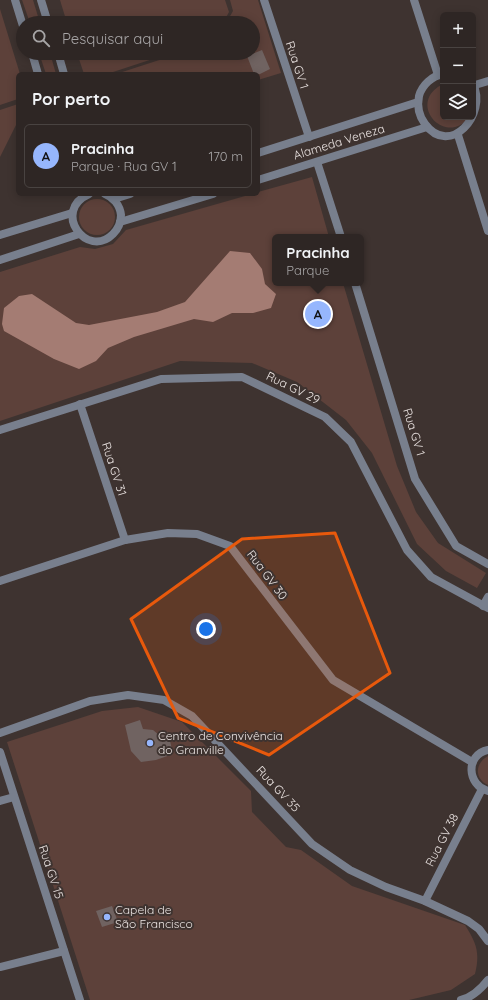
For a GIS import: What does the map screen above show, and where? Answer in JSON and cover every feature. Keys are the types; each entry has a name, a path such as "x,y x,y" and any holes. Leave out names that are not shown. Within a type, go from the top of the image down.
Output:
{"street":[{"path":"15,0 20,16"},
{"path":"40,0 46,16"},
{"name":"Rua GV 1","path":"264,0 308,137"},
{"path":"414,0 440,72"},
{"path":"34,60 37,72"},
{"path":"60,60 63,72"},
{"path":"440,76 424,86 418,102 418,111 427,127 441,135 458,135 466,132 479,117 481,100 476,89"},
{"path":"476,84 488,81"},
{"name":"Alameda Veneza","path":"260,152 418,102"},
{"name":"Alameda Veneza","path":"260,179 427,127"},
{"path":"458,135 488,231"},
{"path":"318,162 340,234"},
{"path":"78,197 72,212 72,220 79,234 92,241 100,241 113,235 120,222 120,210 114,199 109,196"},
{"path":"114,199 124,196"},
{"path":"120,222 206,196"},
{"path":"0,235 72,212"},
{"path":"0,260 79,234"},
{"name":"Rua GV 1","path":"356,286 415,479 456,546 488,564"},
{"name":"Rua GV 29","path":"0,430 161,379 242,377 325,417 350,442 407,550 431,577 486,607"},
{"name":"Rua GV 31","path":"80,404 125,540"},
{"name":"Rua GV 30","path":"0,581 125,540 168,533 196,534 230,546 333,680 472,762"},
{"path":"486,607 488,597"},
{"name":"Rua GV 35","path":"0,733 90,701 128,695 164,700 192,716 312,844 350,870 386,887 468,921 479,928 488,941"},
{"path":"485,790 473,781 471,775 472,762 480,753 488,750"},
{"name":"Rua GV 15","path":"0,752 80,1000"},
{"name":"Rua GV 38","path":"425,902 485,790"},
{"path":"0,801 14,797"},
{"path":"0,966 64,951"},
{"path":"461,1000 467,999 479,990 488,980"}],"highlighted area":[{"path":"335,533 390,673 269,755 178,718 131,619 242,539"}],"shaded area":[{"path":"22,0 33,0 38,16 28,16"},
{"path":"60,0 225,0 229,12 227,16 65,16"},
{"path":"230,0 258,0 281,73 260,79 260,72 122,72 159,60 260,60 260,16 230,16 233,11"},
{"path":"0,9 19,72 16,72 16,100 0,105"},
{"path":"41,60 52,60 55,72 45,72"},
{"path":"79,60 150,60 113,72 83,72"},
{"path":"440,86 440,120 466,120 460,125 450,128 441,125 433,119 428,111 428,102 432,92"},
{"path":"16,105 16,125 0,157 0,110"},
{"path":"312,177 328,234 272,234 272,286 344,286 397,466 416,512 438,543 486,573 477,588 446,571 417,544 372,453 346,420 297,382 252,363 180,361 0,421 0,272 80,247 95,249 113,244 126,230 245,196 260,196 260,191"},
{"path":"97,199 107,202 112,207 115,217 112,227 107,232 97,235 87,232 82,227 79,217 82,207 87,202"},
{"path":"230,251 250,253 262,269 265,284 276,294 271,308 253,313 232,313 213,322 194,319 134,337 108,348 96,361 79,369 54,359 4,331 2,324 4,308 19,296 32,294 76,323 89,325 157,312 185,302"},
{"path":"138,707 182,722 251,791 252,812 286,847 301,850 352,886 465,925 475,943 477,960 475,974 451,990 409,1000 90,1000 7,742 102,711"},
{"path":"488,756 488,785 480,779 478,771 481,763"}],"building":[{"path":"262,50 270,69 260,74 260,72 253,72 249,60 260,60 260,51"},
{"name":"Centro de Convivência do Granville","path":"140,720 143,729 153,730 159,735 168,732 173,754 156,760 141,762 131,751 125,725"},
{"name":"Capela de São Francisco","path":"112,906 118,922 102,927 96,911"}],"place":[{"name":"Pracinha","path":"318,314"},
{"name":"Centro de Convivência do Granville","path":"150,743"},
{"name":"Capela de São Francisco","path":"107,917"}]}
